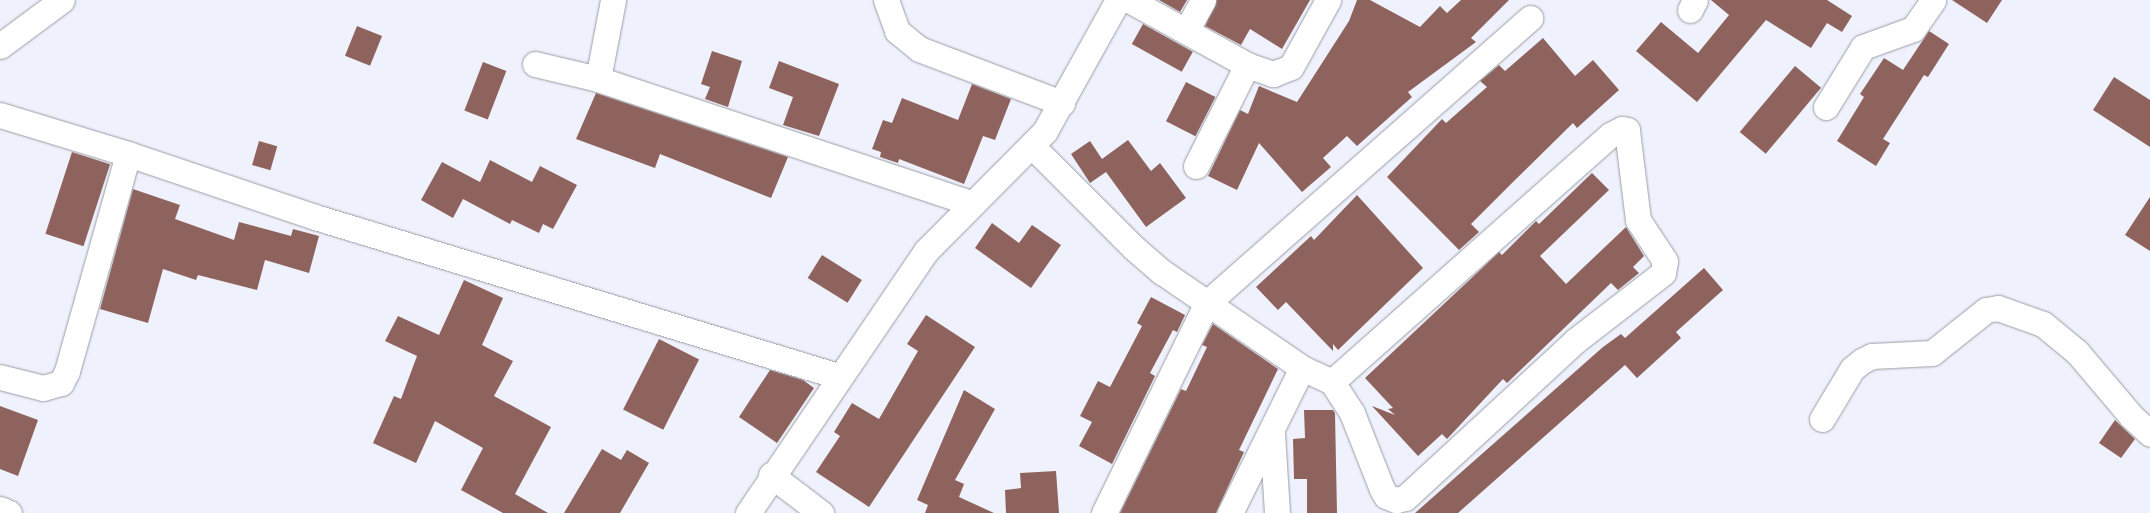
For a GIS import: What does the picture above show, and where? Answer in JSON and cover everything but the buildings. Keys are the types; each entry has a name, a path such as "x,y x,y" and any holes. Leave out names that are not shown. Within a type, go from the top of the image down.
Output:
{"street":[{"path":"0,46 62,0"},
{"path":"598,79 612,0"},
{"path":"886,0 897,31 919,49 1062,103"},
{"path":"748,513 771,475 838,376 926,251 971,203 1032,146 1062,103 1118,0"},
{"path":"1130,0 1248,65 1273,74 1291,67 1328,0"},
{"path":"1186,31 1203,0"},
{"path":"1826,107 1863,47 1871,42 1913,30 1933,0"},
{"path":"1104,513 1207,303 1530,18"},
{"path":"534,64 598,79 971,203"},
{"path":"1196,166 1248,65"},
{"path":"0,115 128,154 315,217 838,376"},
{"path":"1032,146 1134,248 1207,303 1302,368 1332,382 1352,412 1386,496 1396,500 1405,498 1575,341 1663,273 1665,261 1638,220 1627,130 1622,129 1610,135 1332,382"},
{"path":"0,377 43,388 60,383 67,371 128,154"},
{"path":"1822,419 1852,369 1862,361 1872,356 1932,353 1986,310 1998,308 2043,324 2076,352 2131,416 2150,434"},
{"path":"1230,513 1272,433 1302,368"},
{"path":"1272,433 1277,513"},
{"path":"771,475 821,513"},
{"path":"0,509 9,513"}]}
